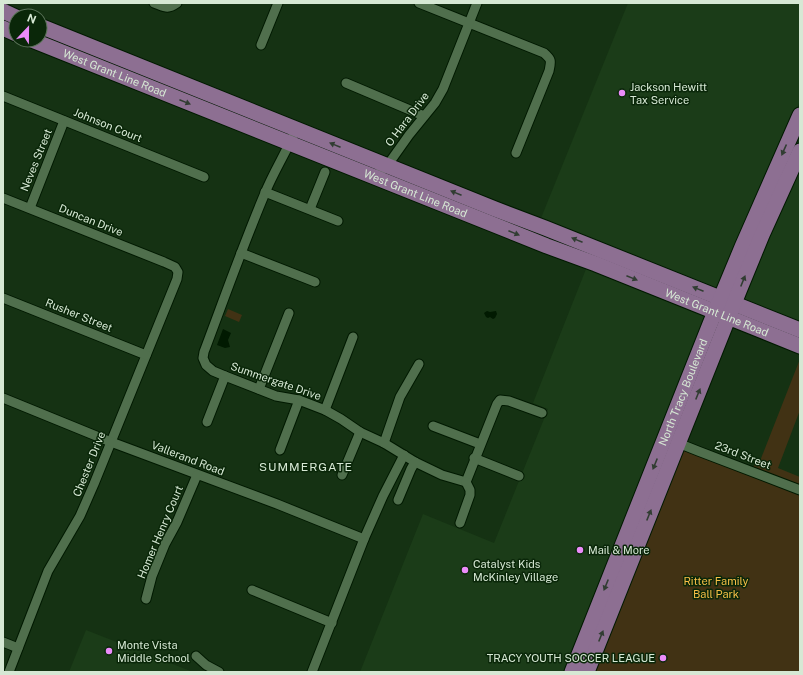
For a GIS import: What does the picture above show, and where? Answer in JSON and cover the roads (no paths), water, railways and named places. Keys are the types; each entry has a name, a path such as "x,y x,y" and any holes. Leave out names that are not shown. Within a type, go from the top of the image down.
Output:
{"main road":[{"name":"West Grant Line Road","path":"48,29 296,130 800,330"},
{"name":"West Grant Line Road","path":"48,46 800,346"},
{"name":"North Tracy Boulevard","path":"587,672 678,443 727,301 742,247 800,115"},
{"name":"North Tracy Boulevard","path":"727,301 762,235 800,151"},
{"path":"476,217 481,214 499,216 508,214"},
{"name":"North Tracy Boulevard","path":"572,672 682,397 722,315"}],"street":[{"path":"154,3 164,7 171,7 177,3"},
{"path":"261,46 278,3"},
{"path":"419,3 544,53 549,58 551,62 549,71 516,153"},
{"name":"O Hara Drive","path":"374,177 388,166 409,135 435,103 443,89 477,3"},
{"path":"346,83 424,116"},
{"name":"Johnson Court","path":"3,96 204,177"},
{"name":"Neves Street","path":"30,208 64,121"},
{"name":"Summergate Drive","path":"296,130 265,192 241,253 204,352 203,358 206,365 213,371 276,396 299,400 325,410 360,432 384,443 416,462 442,475 466,482"},
{"path":"310,209 325,172"},
{"path":"265,192 338,221"},
{"name":"Duncan Drive","path":"3,198 170,265"},
{"path":"241,253 315,282"},
{"name":"Chester Drive","path":"9,672 48,571 80,516 177,279 178,272 170,265"},
{"name":"Rusher Street","path":"3,298 146,355"},
{"path":"259,389 289,313"},
{"path":"325,410 353,337"},
{"path":"384,443 400,397 419,364"},
{"path":"207,422 225,376"},
{"path":"678,443 675,432 684,409 682,397"},
{"name":"Vallerand Road","path":"3,398 111,442 277,504 364,539"},
{"path":"280,450 299,400"},
{"path":"460,524 470,495 470,490 466,482 474,458 497,404 500,400 509,401 542,414"},
{"path":"433,426 480,444"},
{"path":"342,475 360,432"},
{"name":"23rd Street","path":"678,443 800,490"},
{"path":"312,672 364,539 383,496 404,455"},
{"path":"474,458 519,476"},
{"path":"398,500 411,469 416,462"},
{"name":"Homer Henry Court","path":"146,599 152,576 165,544 177,522 197,474"},
{"path":"252,590 332,623"},
{"path":"3,642 18,648"},
{"path":"196,656 206,665 219,672"}],"place":[{"name":"Jackson Hewitt Tax Service","path":"622,93"},
{"name":"Mail & More","path":"580,550"},
{"name":"Catalyst Kids McKinley Village","path":"465,570"},
{"name":"Monte Vista Middle School","path":"109,651"},
{"name":"TRACY YOUTH SOCCER LEAGUE","path":"663,658"}],"district":[{"name":"SUMMERGATE","path":"306,467"}],"park label":[{"name":"Ritter Family Ball Park","path":"716,587"}]}
